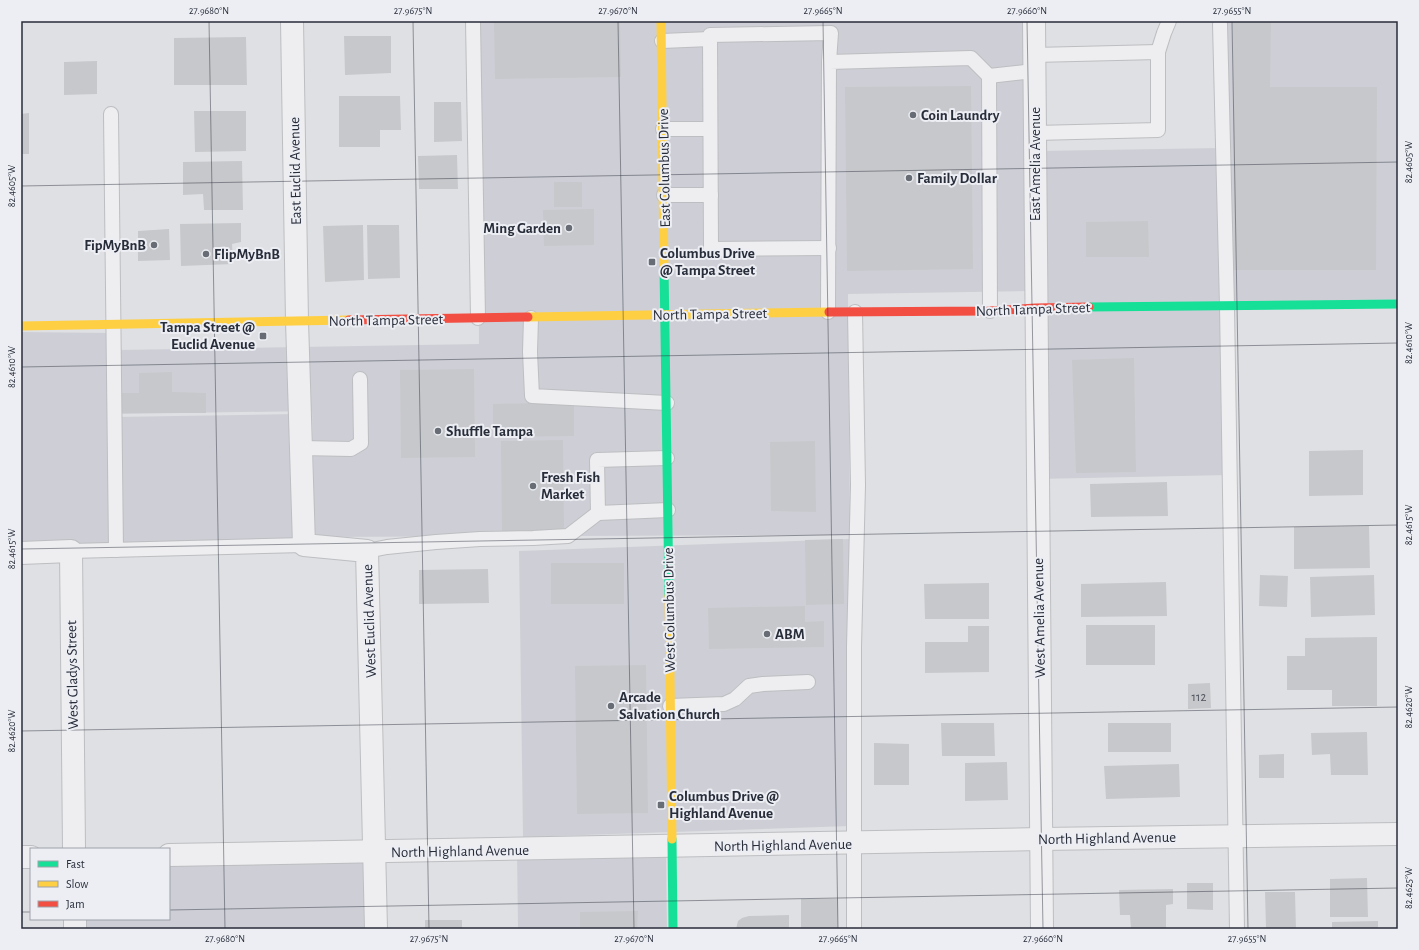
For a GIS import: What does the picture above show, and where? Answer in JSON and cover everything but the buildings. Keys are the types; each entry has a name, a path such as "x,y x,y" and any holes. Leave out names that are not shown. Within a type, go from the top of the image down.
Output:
{"main road":[{"name":"East Columbus Drive","path":"661,21 666,315"},
{"name":"North Tampa Street","path":"21,326 828,312 990,311 1036,308 1398,304"},
{"name":"West Columbus Drive","path":"666,315 673,929"}],"street":[{"name":"East Euclid Avenue","path":"292,21 297,321"},
{"name":"East Amelia Avenue","path":"1034,21 1036,308"},
{"name":"West Amelia Avenue","path":"1036,308 1042,929"},
{"path":"297,321 304,544"},
{"name":"West Euclid Avenue","path":"304,544 367,551 376,929"},
{"path":"21,553 71,551"},
{"name":"West Gladys Street","path":"71,551 74,848"},
{"name":"North Highland Avenue","path":"170,856 1041,839 1398,834"}],"lane":[{"path":"473,21 478,318"},
{"path":"1035,133 1158,130 1158,52 1169,21"},
{"path":"1220,24 1227,306 1237,929"},
{"path":"828,248 711,249 710,35 830,33 828,312"},
{"path":"662,41 710,39"},
{"path":"989,76 1034,63 1158,52"},
{"path":"829,62 971,58 989,76 990,311"},
{"path":"111,114 116,550"},
{"path":"663,129 710,129"},
{"path":"664,195 711,194"},
{"path":"854,929 854,647 858,485 855,312"},
{"path":"531,318 530,352 532,396 667,403"},
{"path":"301,448 351,448 361,442 360,379"},
{"path":"598,512 597,460 667,458"},
{"path":"367,551 387,547 480,538 533,538 568,536 598,512 668,510"},
{"path":"71,551 304,544"},
{"path":"670,706 724,704 735,699 749,686 808,682"}],"shaded area":[{"path":"477,21 1025,21 1026,291 848,294 850,535 315,537 312,411 119,414 117,350 479,344"},
{"path":"1218,21 1398,21 1398,304 1037,307 1037,151 1220,148"},
{"path":"1227,306 1230,475 1038,479 1038,313"},
{"path":"21,332 111,333 113,417 295,414 298,542 21,551"},
{"path":"849,539 851,826 523,837 519,551"},
{"path":"666,852 667,929 518,929 517,854"},
{"path":"368,856 369,929 78,929 78,920 170,920 170,859"}],"traffic: fast":[{"path":"664,267 669,596"},
{"path":"1089,307 1398,304"},
{"path":"672,839 673,929"}],"traffic: slow":[{"path":"661,21 664,267"},
{"path":"528,317 829,312"},
{"path":"21,326 349,320"},
{"path":"669,596 672,839"}],"traffic: jam":[{"path":"829,312 990,311 1089,307"},
{"path":"349,320 528,317"}],"place":[{"name":"Coin Laundry","path":"913,115"},
{"name":"Family Dollar","path":"909,178"},
{"name":"Ming Garden","path":"569,228"},
{"name":"FipMyBnB","path":"154,245"},
{"name":"FlipMyBnB","path":"206,254"},
{"name":"Columbus Drive @ Tampa Street","path":"652,262"},
{"name":"Tampa Street @ Euclid Avenue","path":"263,336"},
{"name":"Shuffle Tampa","path":"438,431"},
{"name":"Fresh Fish Market","path":"533,486"},
{"name":"ABM","path":"767,634"},
{"name":"Arcade Salvation Church","path":"611,706"},
{"name":"Columbus Drive @ Highland Avenue","path":"661,805"}]}
